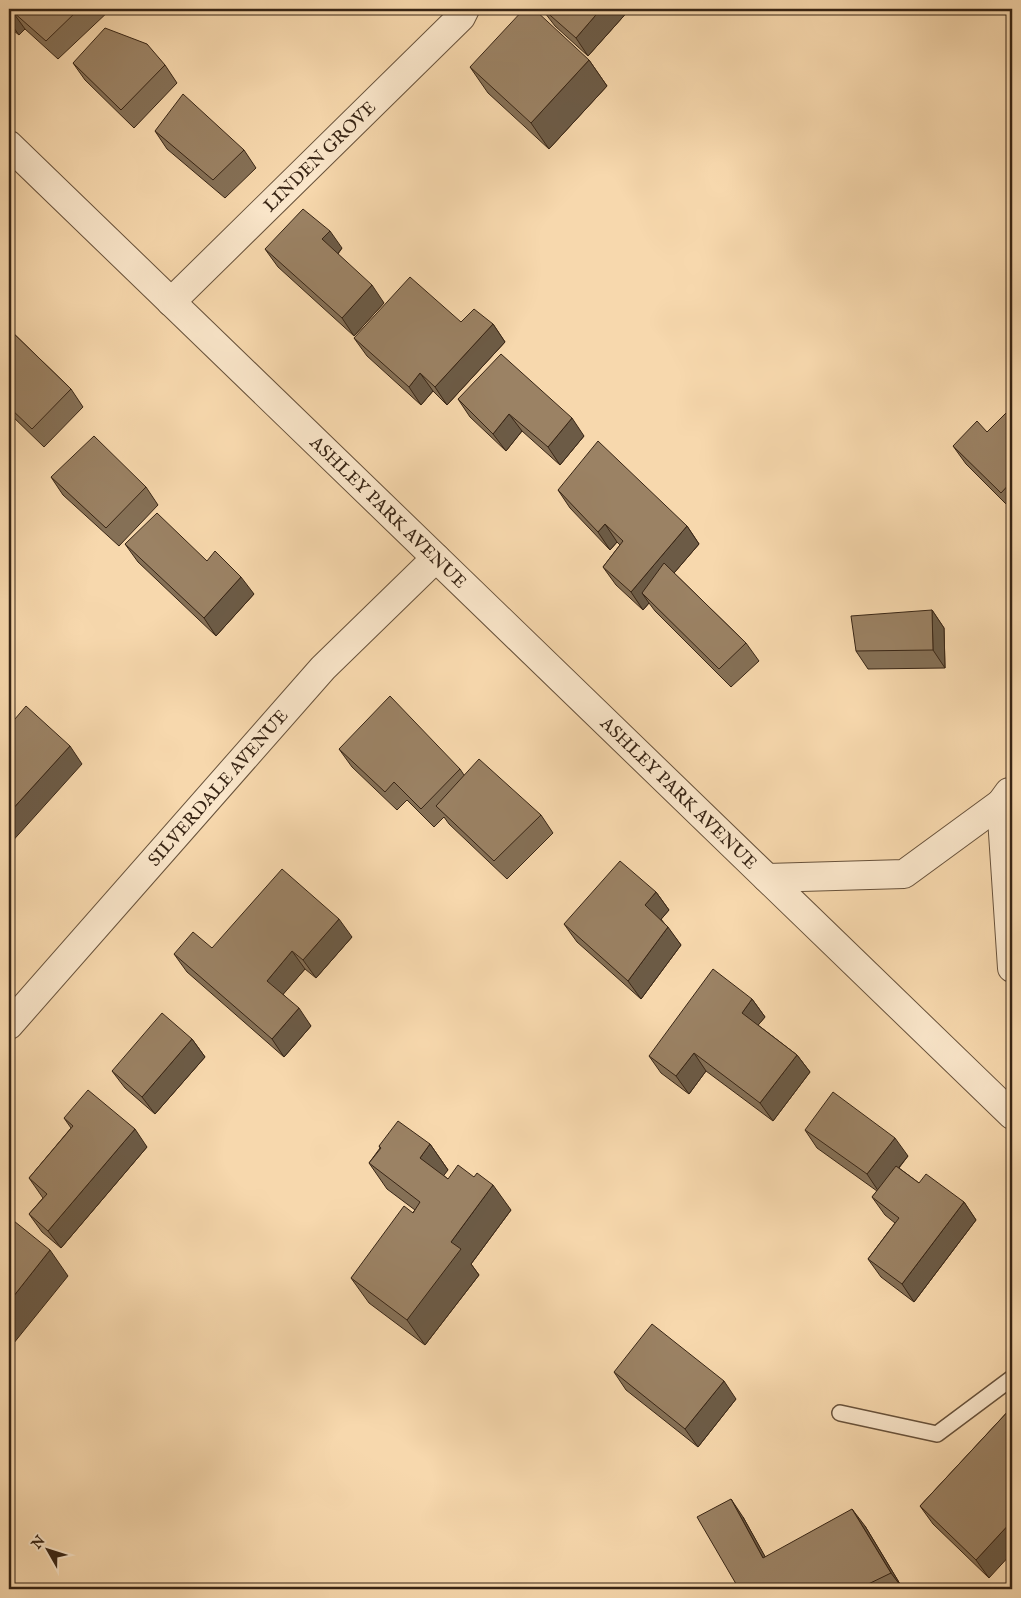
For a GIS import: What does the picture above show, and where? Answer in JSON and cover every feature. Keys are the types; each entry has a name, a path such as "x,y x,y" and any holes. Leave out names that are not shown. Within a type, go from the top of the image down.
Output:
{"street":[{"name":"LINDEN GROVE","path":"171,302 454,24 465,9"},
{"name":"ASHLEY PARK AVENUE","path":"9,145 1012,1115"},
{"name":"SILVERDALE AVENUE","path":"9,1025 323,668 436,558"},
{"name":"ASHLEY PARK AVENUE","path":"767,878 904,874 1007,796"},
{"name":"ASHLEY PARK AVENUE","path":"1007,796 1012,968"}],"lane":[{"path":"840,1413 937,1434 1012,1378"}],"building":[{"path":"9,9 79,9 46,41 12,11 9,14"},
{"path":"524,9 534,9 589,60 531,123 470,67"},
{"path":"543,9 601,9 576,38"},
{"path":"105,28 147,44 165,65 121,110 73,63"},
{"path":"183,94 244,150 213,180 155,131"},
{"path":"303,209 330,231 322,239 372,285 342,318 265,249"},
{"path":"410,277 461,322 474,309 493,324 435,387 420,373 409,387 354,338"},
{"path":"9,329 71,389 32,429 9,407"},
{"path":"501,354 572,418 548,447 509,414 493,434 458,399"},
{"path":"1012,407 1012,481 1001,493 953,446 977,421 987,432"},
{"path":"94,436 146,487 106,528 51,477"},
{"path":"598,441 687,526 631,592 603,567 623,541 605,524 598,532 558,490"},
{"path":"157,513 207,561 215,551 241,577 204,618 125,544"},
{"path":"664,563 746,643 719,669 642,593"},
{"path":"932,610 933,650 856,651 851,616"},
{"path":"390,696 460,769 421,809 394,782 385,792 339,749"},
{"path":"26,706 70,746 9,813 9,726"},
{"path":"479,759 541,815 494,861 436,806"},
{"path":"620,861 656,892 645,905 668,927 628,981 564,924"},
{"path":"282,869 339,919 303,960 292,951 267,981 299,1008 272,1039 174,954 193,932 212,948"},
{"path":"713,969 752,999 742,1013 797,1055 760,1103 694,1053 676,1076 649,1056"},
{"path":"162,1013 192,1039 142,1097 112,1071"},
{"path":"88,1090 135,1129 48,1231 29,1214 47,1194 29,1178 73,1126 64,1118"},
{"path":"833,1092 895,1138 867,1174 805,1130"},
{"path":"398,1121 430,1144 420,1158 448,1179 458,1165 474,1177 477,1173 493,1185 451,1242 461,1249 407,1320 351,1278 404,1206 413,1213 420,1202 369,1163"},
{"path":"896,1166 919,1183 926,1174 964,1202 902,1284 868,1259 899,1218 872,1197"},
{"path":"9,1217 50,1250 9,1302"},
{"path":"652,1324 724,1381 685,1429 614,1372"},
{"path":"1012,1407 1012,1521 976,1560 920,1506"},
{"path":"731,1499 763,1558 852,1509 891,1573 858,1589 739,1589 697,1517"}]}
